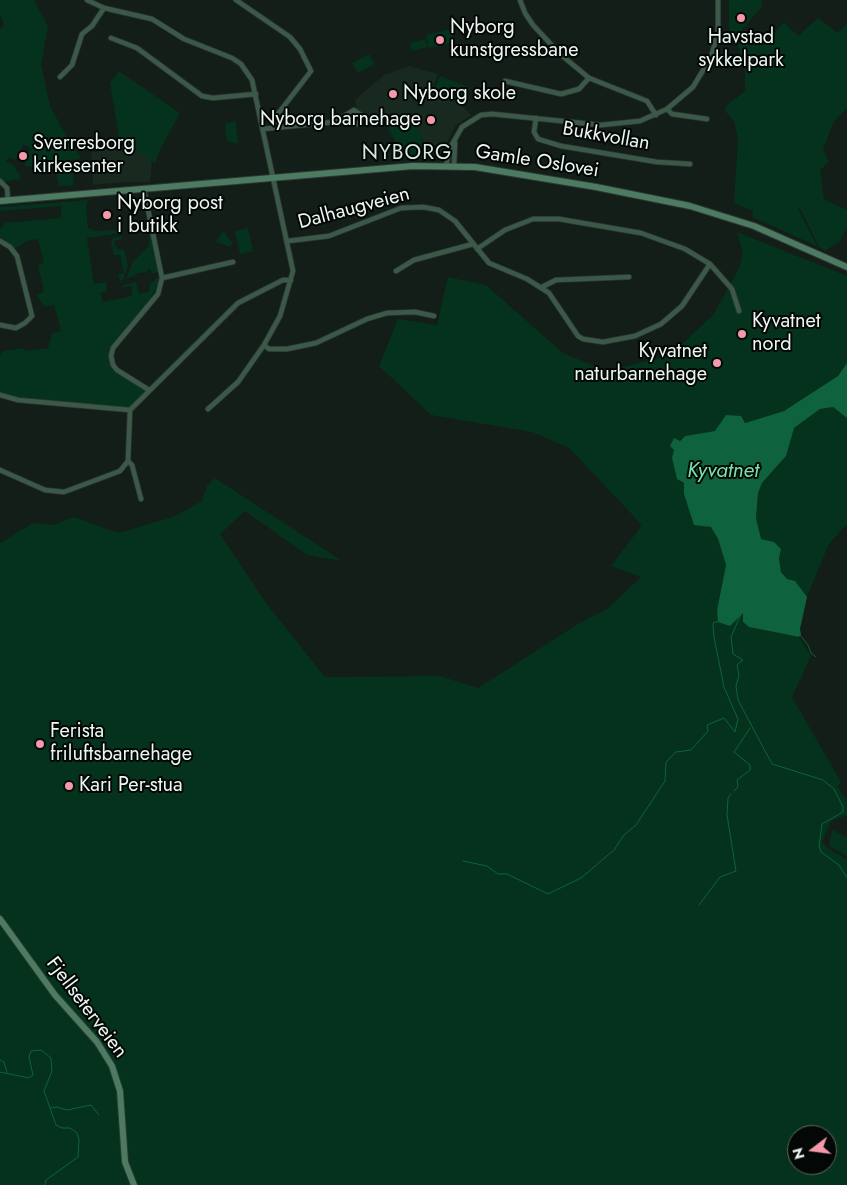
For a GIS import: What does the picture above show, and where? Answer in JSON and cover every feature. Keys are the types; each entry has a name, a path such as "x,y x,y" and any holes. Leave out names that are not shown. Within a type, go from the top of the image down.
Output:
{"street":[{"path":"87,0 104,8 152,19 184,39 232,58 247,70 252,80 292,260 291,280 280,316 264,344 238,382 208,409"},
{"path":"236,0 290,37 300,49 311,71 274,119 274,128"},
{"path":"520,0 532,25 560,54 589,78 647,101 656,115"},
{"path":"450,166 455,138 462,126 481,115 492,114 601,125 621,124 656,115 667,109 693,88 712,56 718,32 718,0"},
{"path":"60,77 72,65 82,34 92,26 104,8"},
{"path":"111,38 137,48 202,96 213,98 256,94"},
{"path":"505,81 561,94 579,89 589,78"},
{"path":"667,109 672,114 707,119"},
{"path":"263,129 334,122 357,124 361,120 361,115 354,110 334,122"},
{"name":"Bukkvollan","path":"536,118 534,132 538,139 561,146 657,162 690,164"},
{"name":"Gamle Oslovei","path":"0,201 413,166 450,166 499,170 690,206 754,226 847,267"},
{"path":"0,181 6,188 8,200"},
{"path":"144,190 162,278 158,294 113,348 111,356 113,365 117,370 149,390"},
{"name":"Dalhaugveien","path":"288,242 329,236 401,208 423,206 439,210 449,216 465,232 489,263 542,287 554,300 578,336 591,340 614,341 648,331 672,316 682,306 710,264"},
{"path":"477,249 505,230 533,219 559,219 649,235 685,249 710,264 732,289 740,311"},
{"path":"0,241 10,247 16,256 32,316 26,323 16,328 0,325"},
{"path":"396,271 414,260 473,244"},
{"path":"162,278 233,262"},
{"path":"542,287 556,280 629,277"},
{"path":"0,470 45,490 64,492 120,470 128,461 130,410 238,303 283,280 291,280"},
{"path":"264,344 270,349 287,349 316,343 367,319 387,313 415,312 434,316"},
{"path":"0,395 18,400 130,410"},
{"path":"128,461 132,464 141,499"},
{"name":"Fjellseterveien","path":"0,918 45,983 97,1042 112,1066 120,1091 125,1162 134,1185"}],"shaded area":[{"path":"0,0 34,0 48,26 41,65 50,106 70,143 80,156 79,159 71,160 74,185 59,186 54,168 51,166 25,166 23,160 31,149 23,144 19,156 14,160 11,157 6,161 15,166 16,172 19,171 20,179 4,182 0,177 0,30 4,24 0,14"},
{"name":"Havstad sykkelpark","path":"729,0 762,0 762,6 738,35 731,34 729,30"},
{"path":"818,18 838,33 847,23 847,108 833,123 823,150 829,162 820,170 824,199 847,210 847,227 840,241 825,251 819,247 802,212 796,205 817,246 752,217 753,211 734,203 738,140 734,121 725,111 726,106 745,91 745,71 738,45 751,30 767,42 784,22 798,36"},
{"name":"Nyborg kunstgressbane","path":"451,29 454,43 429,48 426,35"},
{"path":"425,39 428,47 412,51 410,43"},
{"path":"369,54 375,64 358,73 352,63"},
{"path":"409,66 438,74 432,91 457,101 471,115 456,125 439,158 432,158 412,118 360,122 355,100 384,75"},
{"path":"119,71 180,113 160,150 155,164 129,144 120,144 110,83"},
{"path":"440,76 470,88 464,102 434,90"},
{"path":"412,118 421,134 424,146 432,158 404,159 384,120"},
{"path":"236,121 238,144 227,141 225,124"},
{"path":"129,144 152,159 150,182 93,185 91,153"},
{"path":"88,200 86,207 88,228 94,231 121,230 120,233 87,238 94,284 106,282 107,291 100,293 103,302 132,296 132,286 123,287 123,285 136,282 139,294 149,292 150,283 154,282 156,277 159,279 154,293 113,348 113,365 149,390 130,410 18,400 0,395 0,356 3,351 24,348 25,351 48,348 52,333 61,331 54,305 45,307 36,294 44,292 38,265 44,263 38,239 27,241 13,250 0,241 0,229 5,223 61,218 61,206 0,211 0,207"},
{"path":"248,228 253,251 240,254 235,231"},
{"path":"149,230 158,272 152,274 150,269 147,269 148,275 146,272 135,274 135,277 126,279 132,263 149,246"},
{"path":"224,230 228,238 233,242 230,247 216,242"},
{"path":"737,232 847,276 847,363 838,376 784,411 716,431 685,436 677,441 672,458 677,479 684,484 684,494 711,526 718,539 726,565 717,610 743,613 743,622 749,627 799,637 811,656 792,697 841,782 838,786 843,796 847,799 847,815 831,821 822,842 847,860 847,1185 0,1185 0,543 33,523 53,525 74,517 118,533 173,517 202,501 207,486 215,478 342,561 307,555 245,511 220,534 266,603 325,677 440,676 478,688 581,622 607,609 641,577 611,566 642,525 569,448 532,432 431,415 379,366 398,319 437,325 448,277 486,285 563,353 607,371 670,355 714,314 739,268 743,253"},
{"path":"121,236 122,239 114,241 118,250 124,249 128,265 123,280 120,281 118,275 124,273 120,255 114,255 111,241 113,238"},
{"path":"833,407 847,418 847,524 829,544 807,597 795,582 787,579 781,572 779,559 781,549 774,542 761,539 756,518 758,493 762,483 778,466 788,449 788,441 794,428 820,409"},
{"path":"832,830 847,837 847,856 829,846"}],"water":[{"name":"Kyvatnet","path":"847,363 847,418 833,407 820,409 794,428 786,456 762,483 758,493 756,518 761,539 774,542 781,549 779,559 781,572 787,579 795,581 807,597 800,629 801,634 799,637 749,627 743,622 743,613 730,626 718,622 717,610 726,565 718,539 711,527 694,525 684,494 684,483 677,479 672,458 674,450 670,446 674,438 680,441 685,436 715,431 726,415 741,416 745,423 784,411 838,376"}],"waterway":[{"path":"741,614 731,637 733,654 743,660 737,665 739,675 736,686 738,700 772,764 823,780 834,789 843,807 843,812 822,824 819,846 821,852 839,865 847,878"},
{"path":"463,861 487,866 498,874 507,874 548,894 581,878 614,850 624,835 636,825 665,781 666,762 676,752 691,750 708,731 707,725 724,718 735,732 738,719 724,687 714,637 713,625 714,622 718,622"},
{"path":"800,635 808,645 811,653 816,657"},
{"path":"734,791 738,787 737,780 750,770 750,765 734,752 750,728"},
{"path":"699,905 720,877 736,871 727,815 728,798 731,794"},
{"path":"0,1072 29,1078 33,1075 29,1057 31,1051 41,1050 51,1058 52,1071 44,1091 56,1125 62,1128 70,1128 77,1133 79,1140 78,1157 46,1180 45,1185"},
{"path":"0,1060 4,1062 7,1072"},
{"path":"51,1108 57,1107 67,1110 91,1105 99,1115"}],"place":[{"name":"Havstad sykkelpark","path":"741,18"},
{"name":"Nyborg kunstgressbane","path":"440,40"},
{"name":"Nyborg skole","path":"393,94"},
{"name":"Nyborg barnehage","path":"431,120"},
{"name":"Sverresborg kirkesenter","path":"23,156"},
{"name":"Nyborg post i butikk","path":"107,215"},
{"name":"Kyvatnet nord","path":"742,334"},
{"name":"Kyvatnet naturbarnehage","path":"717,363"},
{"name":"Ferista friluftsbarnehage","path":"40,744"},
{"name":"Kari Per-stua","path":"69,786"}],"district":[{"name":"NYBORG","path":"407,154"}]}
